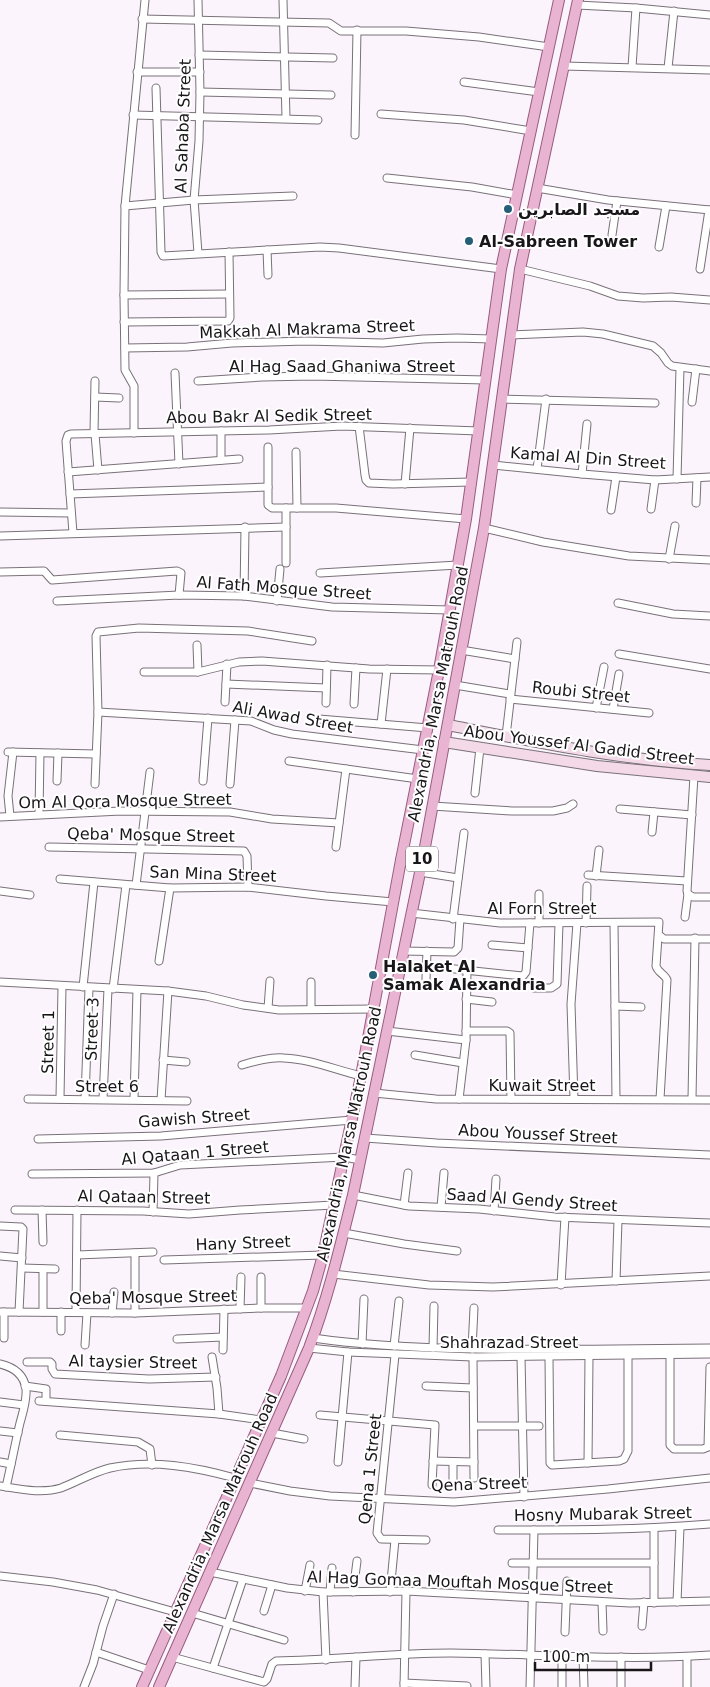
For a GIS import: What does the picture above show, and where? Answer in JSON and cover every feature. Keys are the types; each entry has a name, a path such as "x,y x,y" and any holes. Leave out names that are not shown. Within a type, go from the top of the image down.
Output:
{"main road":[{"name":"Alexandria, Marsa Matrouh Road","path":"142,1687 281,1376 306,1308 323,1254 361,1076 450,610 466,519 501,269 559,0"},
{"name":"Alexandria, Marsa Matrouh Road","path":"159,1687 309,1348 334,1274 353,1195 421,868 476,577 520,269 578,2"},
{"path":"526,153 544,156"},
{"path":"457,569 476,577"},
{"path":"401,860 421,868"}],"street":[{"path":"134,433 134,386 125,370 124,348 125,206 145,0"},
{"name":"Al Sahaba Street","path":"198,0 200,116 194,200 198,253"},
{"path":"283,0 286,118"},
{"path":"578,2 710,15"},
{"path":"632,67 636,8"},
{"path":"668,68 674,11"},
{"path":"142,19 329,23 341,31 406,31 470,36 549,47"},
{"path":"355,135 356,30"},
{"path":"199,55 333,58"},
{"path":"564,66 710,70"},
{"path":"137,72 200,72"},
{"path":"464,82 539,92"},
{"path":"156,88 161,252 163,256 340,248 501,269"},
{"path":"200,92 331,95"},
{"path":"382,114 464,120 531,131"},
{"path":"133,115 318,120"},
{"path":"387,178 472,187 517,195"},
{"path":"537,188 617,201 709,210 700,269"},
{"path":"125,206 194,200 293,196"},
{"path":"612,235 617,201"},
{"path":"659,247 666,206"},
{"path":"267,250 268,275"},
{"path":"124,322 226,322 230,318 228,252"},
{"path":"520,269 590,286 623,297 671,297 710,300"},
{"path":"124,295 229,294"},
{"path":"510,335 583,332 603,334 652,346 672,366 710,370"},
{"name":"Makkah Al Makrama Street","path":"124,348 306,341 383,343 423,338 491,339"},
{"path":"677,479 680,368"},
{"path":"692,402 696,369"},
{"path":"175,373 179,464"},
{"name":"Al Hag Saad Ghaniwa Street","path":"198,381 313,376 486,380"},
{"path":"96,381 95,433 98,470"},
{"path":"95,397 119,398"},
{"path":"502,399 655,403"},
{"path":"537,470 546,399"},
{"path":"582,474 587,424"},
{"path":"359,426 366,480 369,483 471,482"},
{"name":"Abou Bakr Al Sedik Street","path":"68,472 66,441 71,434 359,426 478,431"},
{"path":"405,484 410,428"},
{"path":"221,431 221,460"},
{"path":"268,448 269,507 336,508 466,519"},
{"path":"296,452 297,508"},
{"path":"73,533 68,472 239,459"},
{"name":"Kamal Al Din Street","path":"493,465 655,480 710,477"},
{"path":"611,510 616,477"},
{"path":"696,503 697,478"},
{"path":"651,509 655,480"},
{"path":"70,494 268,487"},
{"path":"286,508 286,563"},
{"path":"0,512 71,513"},
{"path":"669,560 675,526"},
{"path":"244,596 245,527"},
{"path":"0,536 286,527"},
{"path":"484,528 543,542 629,556 669,560 710,560"},
{"path":"277,601 280,569"},
{"path":"320,573 457,569"},
{"path":"0,572 44,572 52,580 177,571 180,573 179,595"},
{"name":"Al Fath Mosque Street","path":"57,602 179,595 244,596 332,608 450,610"},
{"path":"618,604 667,613 710,616"},
{"path":"95,784 98,712 96,636 98,632 139,628 248,631 312,641"},
{"path":"506,736 517,642"},
{"path":"197,645 198,672"},
{"path":"461,650 515,659"},
{"path":"619,654 710,669"},
{"path":"144,672 198,672 227,664 262,661 356,668 439,670"},
{"path":"225,702 227,664"},
{"path":"326,703 327,665"},
{"path":"596,708 604,667"},
{"path":"354,704 356,668"},
{"path":"380,724 387,669"},
{"path":"613,709 618,674"},
{"path":"226,684 326,688"},
{"name":"Roubi Street","path":"455,685 510,697 596,708 649,712"},
{"name":"Ali Awad Street","path":"98,712 251,721 274,730 292,734 423,750"},
{"path":"203,780 208,718"},
{"path":"319,719 428,728"},
{"path":"230,784 235,720"},
{"name":"Abou Youssef Al Gadid Street","path":"448,724 627,758 668,763 710,765"},
{"name":"Abou Youssef Al Gadid Street","path":"444,742 597,766 710,777"},
{"path":"475,793 480,748"},
{"path":"10,816 8,796 10,752 96,754"},
{"path":"39,814 40,753"},
{"path":"57,781 58,753"},
{"path":"289,761 418,779"},
{"path":"336,847 346,769"},
{"path":"136,885 150,772"},
{"path":"685,917 688,894 687,881 694,776"},
{"path":"432,806 503,811 554,811 567,808 573,804"},
{"path":"620,809 692,815"},
{"name":"Om Al Qora Mosque Street","path":"0,816 230,812 272,819 339,823"},
{"path":"652,832 654,812"},
{"path":"403,951 452,952 456,950 458,878 464,833"},
{"name":"Qeba' Mosque Street","path":"49,847 244,851 247,856 248,887"},
{"path":"599,850 592,876 687,881"},
{"path":"421,868 458,878"},
{"name":"San Mina Street","path":"60,879 170,888 248,887 393,902"},
{"path":"85,1099 86,987 94,882"},
{"name":"Street 3","path":"103,1099 110,989 126,884"},
{"path":"586,886 586,923"},
{"path":"159,962 170,888"},
{"path":"0,891 30,895"},
{"path":"539,894 539,923"},
{"path":"688,894 694,897 710,897"},
{"name":"Al Forn Street","path":"411,913 500,924 658,921 660,924 659,935"},
{"path":"614,922 616,1099"},
{"path":"426,966 525,976 530,923"},
{"path":"534,988 551,988 556,984 560,923"},
{"path":"574,1099 571,1004 577,923"},
{"path":"660,1099 667,980 665,976 658,972 656,966 659,935 664,938 710,939"},
{"path":"692,1099 695,938"},
{"path":"492,945 528,948"},
{"path":"426,979 427,950"},
{"path":"459,1099 466,1040 467,971"},
{"path":"0,982 168,991 268,1008 373,1009"},
{"path":"268,1008 270,982"},
{"path":"311,1009 312,982"},
{"name":"Street 1","path":"60,1099 62,986"},
{"path":"134,1099 137,990"},
{"path":"161,1100 168,991"},
{"path":"466,999 492,1002"},
{"path":"615,1006 641,1007"},
{"path":"466,1030 507,1030 510,1033 511,1099"},
{"path":"387,1031 466,1040"},
{"path":"415,1056 463,1063"},
{"path":"242,1065 262,1059 283,1058 304,1060 361,1076"},
{"path":"163,1060 186,1062"},
{"name":"Kuwait Street","path":"374,1093 436,1099 710,1100"},
{"name":"Street 6","path":"28,1099 187,1101"},
{"name":"Gawish Street","path":"38,1139 161,1136 352,1120"},
{"name":"Abou Youssef Street","path":"365,1138 447,1144 710,1155"},
{"name":"Al Qataan 1 Street","path":"32,1174 154,1173 180,1165 344,1157 360,1160"},
{"path":"154,1173 154,1212"},
{"path":"404,1205 408,1173"},
{"path":"441,1207 444,1173"},
{"path":"494,1211 496,1179"},
{"name":"Saad Al Gendy Street","path":"353,1195 404,1205 565,1217 710,1223"},
{"name":"Al Qataan Street","path":"14,1210 189,1214 334,1205"},
{"path":"42,1210 43,1242"},
{"path":"76,1312 77,1210"},
{"path":"561,1285 565,1217"},
{"path":"616,1281 618,1220"},
{"path":"0,1226 21,1227 23,1231 19,1312"},
{"path":"344,1233 457,1251"},
{"path":"77,1255 153,1252"},
{"path":"134,1313 135,1253"},
{"name":"Hany Street","path":"164,1260 323,1254"},
{"path":"0,1256 22,1258"},
{"path":"22,1268 55,1269"},
{"path":"43,1269 43,1312"},
{"path":"334,1274 413,1283 524,1287 710,1276"},
{"path":"240,1309 241,1277"},
{"path":"260,1308 261,1277"},
{"path":"112,1313 114,1292"},
{"path":"362,1344 364,1299"},
{"path":"394,1346 399,1301"},
{"path":"433,1348 434,1306"},
{"name":"Qeba' Mosque Street","path":"2,1312 134,1313 306,1308"},
{"path":"472,1349 474,1308"},
{"path":"223,1350 224,1309"},
{"path":"2,1312 4,1338"},
{"path":"61,1312 61,1331"},
{"path":"85,1345 87,1312"},
{"path":"177,1339 224,1337"},
{"name":"Shahrazad Street","path":"313,1338 362,1344 433,1348 670,1355 710,1354"},
{"name":"Shahrazad Street","path":"309,1348 348,1352 473,1357 589,1356 710,1348"},
{"path":"338,1462 348,1352"},
{"name":"Qena 1 Street","path":"395,1354 377,1533 381,1539 395,1540"},
{"path":"549,1357 550,1463 552,1465 619,1461 627,1456 625,1354"},
{"path":"670,1355 670,1444 674,1449 703,1449 708,1447 710,1367"},
{"path":"588,1463 589,1356"},
{"path":"212,1357 216,1377 219,1414"},
{"path":"473,1357 474,1478"},
{"path":"521,1357 524,1497"},
{"name":"Al taysier Street","path":"27,1362 50,1362 55,1374 149,1379 216,1377"},
{"path":"0,1364 17,1371 23,1379 25,1386 24,1405 18,1433 11,1464 3,1486 39,1491 50,1490 61,1488 104,1469 152,1465 188,1466 235,1478"},
{"path":"25,1386 46,1389 42,1401 219,1414 261,1420"},
{"path":"426,1386 474,1388"},
{"path":"0,1402 24,1405"},
{"path":"320,1415 436,1424 432,1484"},
{"path":"474,1426 540,1426"},
{"path":"0,1431 18,1433"},
{"path":"272,1432 304,1439"},
{"path":"60,1435 138,1442 150,1449 152,1465"},
{"path":"433,1461 474,1462"},
{"path":"0,1462 11,1464"},
{"path":"453,1462 453,1487"},
{"name":"Qena Street","path":"250,1483 310,1494 454,1502 524,1497 710,1478"},
{"name":"Hosny Mubarak Street","path":"498,1530 654,1528 710,1524"},
{"path":"677,1602 680,1527"},
{"path":"654,1528 654,1602"},
{"path":"530,1687 534,1530"},
{"path":"390,1592 395,1540 426,1540"},
{"path":"353,1592 357,1561"},
{"path":"512,1563 654,1563"},
{"path":"305,1591 310,1565"},
{"path":"326,1660 327,1592 332,1568"},
{"name":"Al Hag Gomaa Mouftah Mosque Street","path":"210,1572 305,1591 406,1592 602,1602 710,1601"},
{"path":"0,1576 53,1582 114,1594 175,1612"},
{"path":"213,1668 243,1579"},
{"path":"565,1632 567,1581"},
{"path":"264,1611 272,1585"},
{"path":"406,1592 404,1685 467,1686"},
{"path":"84,1687 114,1594"},
{"path":"602,1602 602,1631"},
{"path":"642,1626 644,1602"},
{"path":"192,1613 284,1640"},
{"path":"96,1652 149,1670"},
{"path":"172,1657 213,1668 257,1684 266,1681 274,1662 326,1660 405,1653 621,1657 710,1656"},
{"path":"485,1654 486,1687"},
{"path":"562,1656 562,1687"},
{"path":"583,1656 584,1687"},
{"path":"355,1687 356,1657"},
{"path":"621,1657 621,1687"},
{"path":"687,1657 687,1687"}],"place":[{"name":"مسجد الصابرين","path":"508,209"},
{"name":"Al-Sabreen Tower","path":"469,241"},
{"name":"Halaket Al Samak Alexandria","path":"373,975"}]}
